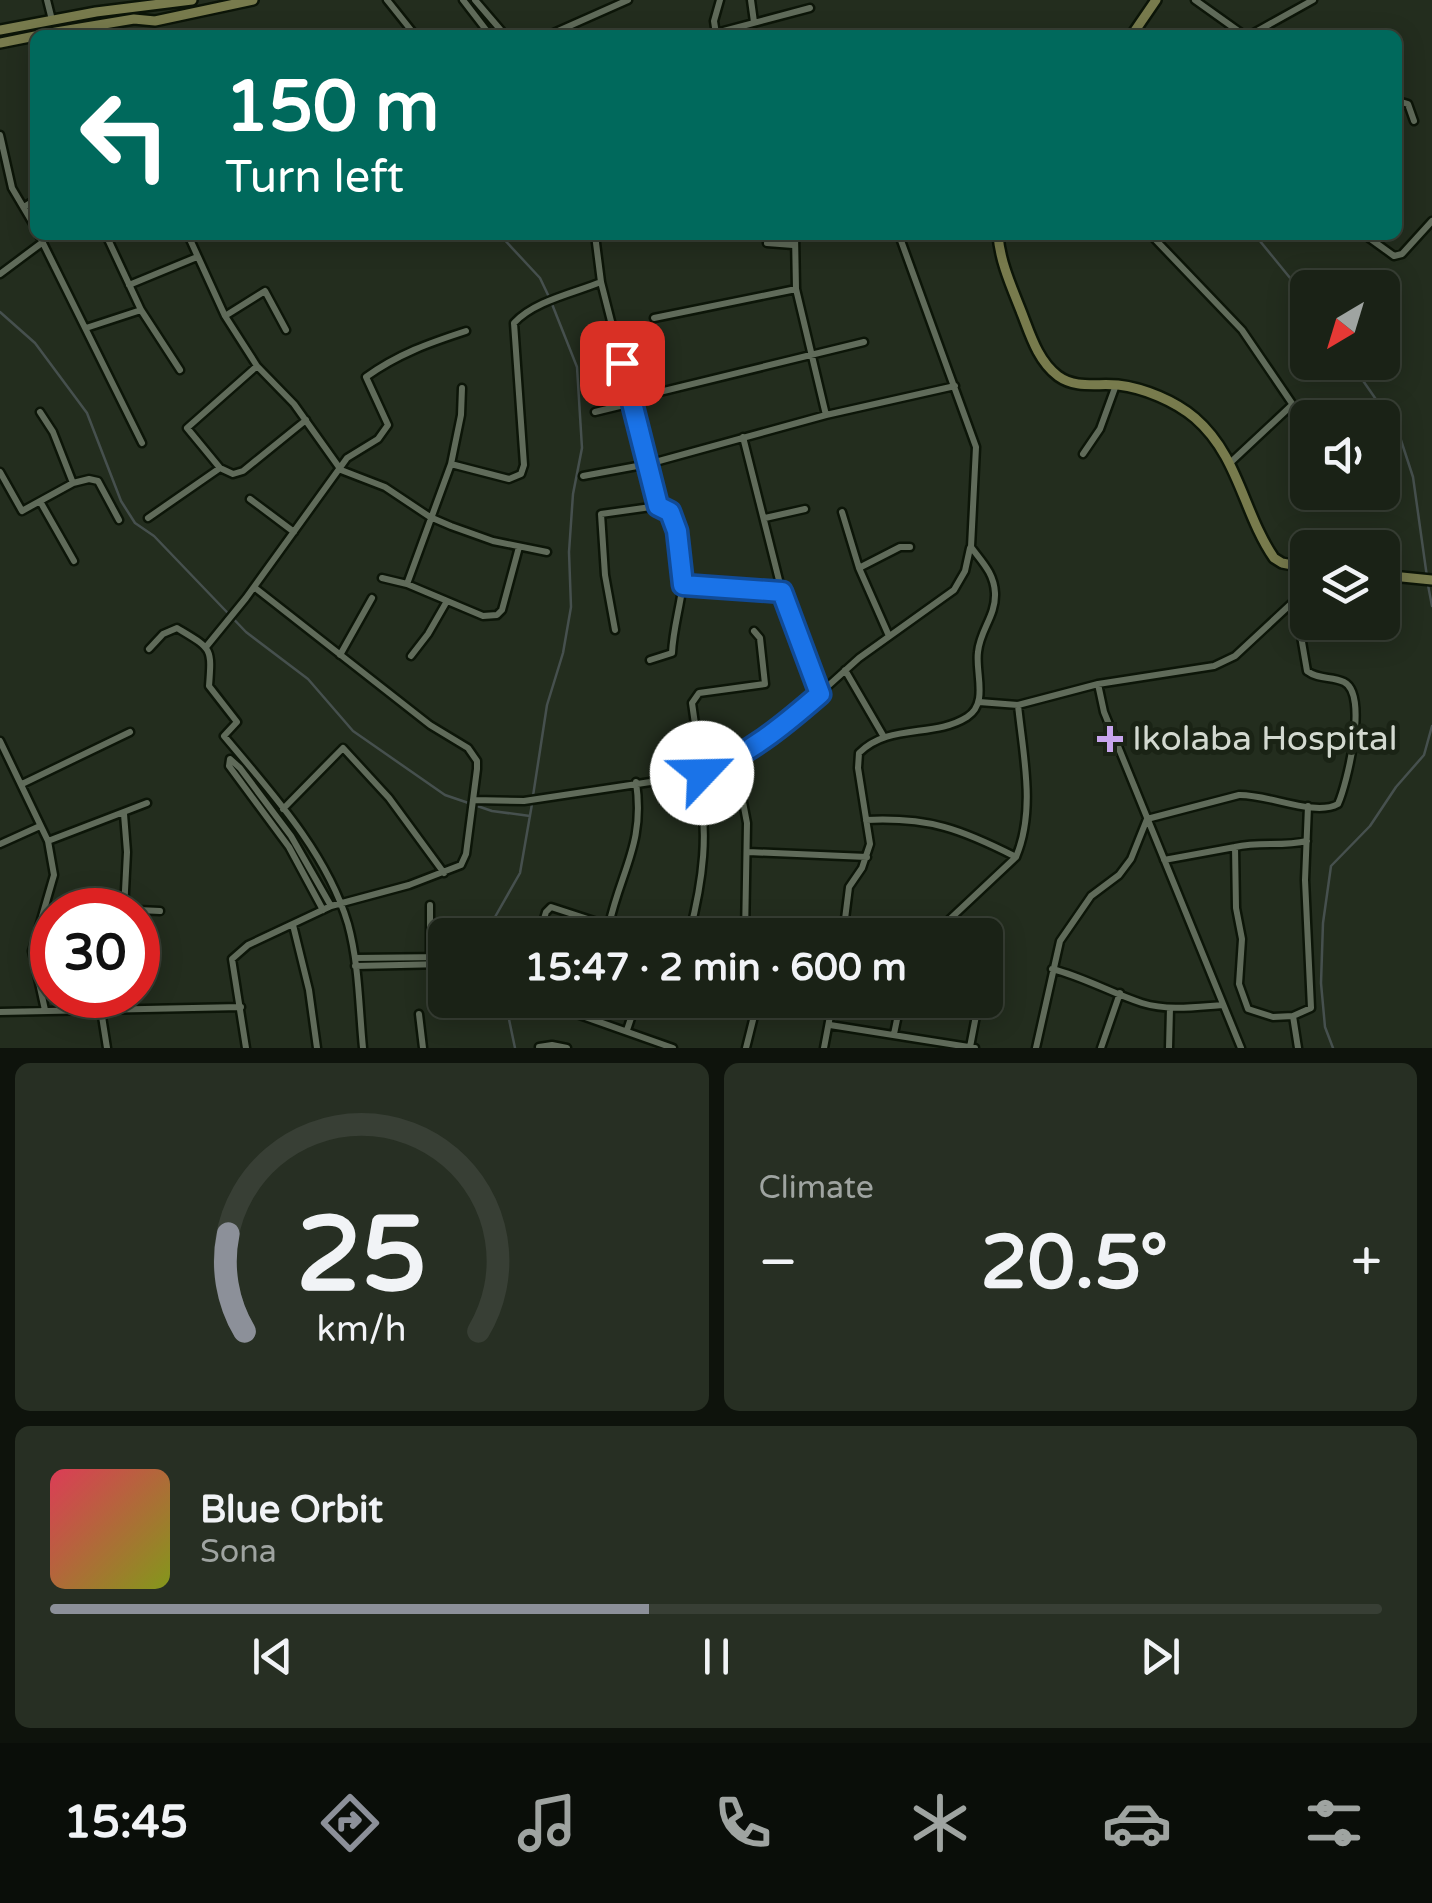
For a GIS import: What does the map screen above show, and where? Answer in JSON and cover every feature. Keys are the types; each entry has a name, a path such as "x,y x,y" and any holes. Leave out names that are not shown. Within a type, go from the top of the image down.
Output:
{"main road":[{"path":"0,30 192,0"},
{"path":"78,30 134,19 155,21 254,0"},
{"path":"1135,30 1156,0"},
{"path":"0,43 30,37"},
{"path":"999,240 1019,306 1045,362 1058,376 1078,384 1116,385 1162,398 1190,414 1231,462 1274,558 1290,565"},
{"path":"1400,577 1432,580"}],"street":[{"path":"47,0 52,20"},
{"path":"387,0 411,30"},
{"path":"464,0 486,30"},
{"path":"475,0 501,30"},
{"path":"561,30 628,0"},
{"path":"715,30 720,0"},
{"path":"751,0 754,22"},
{"path":"1194,0 1239,30"},
{"path":"1256,30 1313,0"},
{"path":"729,30 810,8"},
{"path":"1402,102 1408,104 1414,121"},
{"path":"0,135 12,188 30,217"},
{"path":"0,190 12,188"},
{"path":"24,206 30,203"},
{"path":"1372,240 1394,256 1402,254 1432,222"},
{"path":"0,274 39,240"},
{"path":"42,240 142,443"},
{"path":"108,240 141,310 180,370"},
{"path":"190,240 225,316 257,366 282,390 341,470 385,487 430,517 519,547 547,552"},
{"path":"595,240 600,282 658,506"},
{"path":"794,240 796,289 826,415"},
{"path":"472,807 700,774 735,760 778,731 845,670 954,590 970,547 976,448 901,240"},
{"path":"1156,240 1223,306 1269,366 1290,402"},
{"path":"767,243 794,244"},
{"path":"130,285 197,257"},
{"path":"450,464 510,479 521,474 524,465 512,326 520,316 600,282"},
{"path":"654,318 796,289"},
{"path":"225,316 265,291 286,330"},
{"path":"86,328 141,310"},
{"path":"206,647 348,458 387,429 366,377 422,345 466,332"},
{"path":"595,412 864,342"},
{"path":"257,366 186,428 220,468 233,474 243,470 306,420"},
{"path":"1084,454 1100,429 1116,385"},
{"path":"583,476 648,464 743,436 955,386"},
{"path":"407,584 450,464 461,415 462,388"},
{"path":"1231,462 1290,407"},
{"path":"40,412 53,432 73,482"},
{"path":"743,436 782,592 820,694"},
{"path":"148,518 220,468"},
{"path":"0,472 22,511 73,482 98,481 119,520"},
{"path":"250,499 294,532"},
{"path":"40,503 74,561"},
{"path":"615,630 605,575 601,514 658,506 670,512 677,531 683,585 672,652 650,660"},
{"path":"765,518 804,508"},
{"path":"842,512 859,568 889,636"},
{"path":"382,578 407,584 484,616 497,615 502,610 519,547"},
{"path":"859,568 900,547 910,547"},
{"path":"845,918 848,888 868,857 870,844 857,759 863,749 884,737 958,721 971,715 979,702 977,652 992,618 995,590 987,566 970,547"},
{"path":"683,585 782,592"},
{"path":"246,1048 232,959 248,945 340,902 461,865 466,854 477,769 474,754 430,725 254,587"},
{"path":"340,655 372,598"},
{"path":"410,656 447,601"},
{"path":"979,702 1018,705 1098,684 1214,666 1235,656 1290,606"},
{"path":"150,649 163,634 178,628 206,647 213,658 209,686 236,722 224,736 308,844 340,902 355,962 362,1048"},
{"path":"693,918 704,865 704,823 692,703 699,693 765,684 760,638 754,631"},
{"path":"1148,820 1239,795 1252,794 1323,809 1338,804 1350,760 1355,708 1347,684 1318,678 1307,671 1302,640"},
{"path":"845,670 884,737"},
{"path":"1098,684 1104,712 1241,1048"},
{"path":"951,918 1016,857 1027,818 1018,705"},
{"path":"22,784 130,732"},
{"path":"0,741 3,756 22,784 48,841 51,888"},
{"path":"283,809 343,748 390,798 444,873"},
{"path":"230,759 292,836 327,908 289,847 228,766 230,759"},
{"path":"735,760 744,801 748,852 746,918"},
{"path":"611,918 636,838 636,782"},
{"path":"48,841 148,803"},
{"path":"1235,847 1236,908 1242,939 1239,984 1248,1009 1272,1017 1293,1016 1311,1008 1308,806"},
{"path":"124,814 125,888"},
{"path":"866,820 905,818 960,830 1016,857"},
{"path":"1036,1048 1060,941 1092,896 1131,860 1148,820"},
{"path":"0,844 40,826"},
{"path":"1164,860 1256,842 1291,845 1307,841"},
{"path":"748,852 868,857"},
{"path":"430,906 430,918"},
{"path":"544,918 551,907 586,918"},
{"path":"293,925 309,990 317,1048"},
{"path":"355,962 428,961"},
{"path":"1052,968 1142,1003 1170,1008 1222,1004"},
{"path":"1101,1048 1120,993"},
{"path":"160,1009 240,1007"},
{"path":"1169,1048 1170,1008"},
{"path":"0,1012 30,1011"},
{"path":"419,1014 423,1048"},
{"path":"1293,1016 1298,1048"},
{"path":"102,1018 107,1048"},
{"path":"591,1018 672,1048"},
{"path":"627,1030 631,1018"},
{"path":"746,1048 754,1018"},
{"path":"824,1048 831,1018"},
{"path":"894,1034 897,1018"},
{"path":"830,1026 972,1047 976,1018"},
{"path":"539,1047 568,1048"}],"waterway":[{"path":"505,240 540,278 549,297"},
{"path":"1259,240 1290,278"},
{"path":"533,796 547,705 563,653 571,607 573,494 582,448 577,367 552,304"},
{"path":"0,312 35,343 87,413 121,501 135,523 154,536 246,632 308,679 353,731 445,795 492,811 530,816"},
{"path":"1363,380 1398,431 1413,477 1427,577"},
{"path":"1428,585 1432,606"},
{"path":"1333,1048 1325,1027 1321,983 1323,923 1331,866 1370,826 1424,755 1432,726"},
{"path":"495,918 520,873 532,804"},
{"path":"509,1018 515,1048"}],"place":[{"name":"Ikolaba Hospital","path":"1110,739"}],"route":[{"path":"622,363 658,506 667,508 677,531 683,585 782,592 820,694 758,746 702,773"}]}
